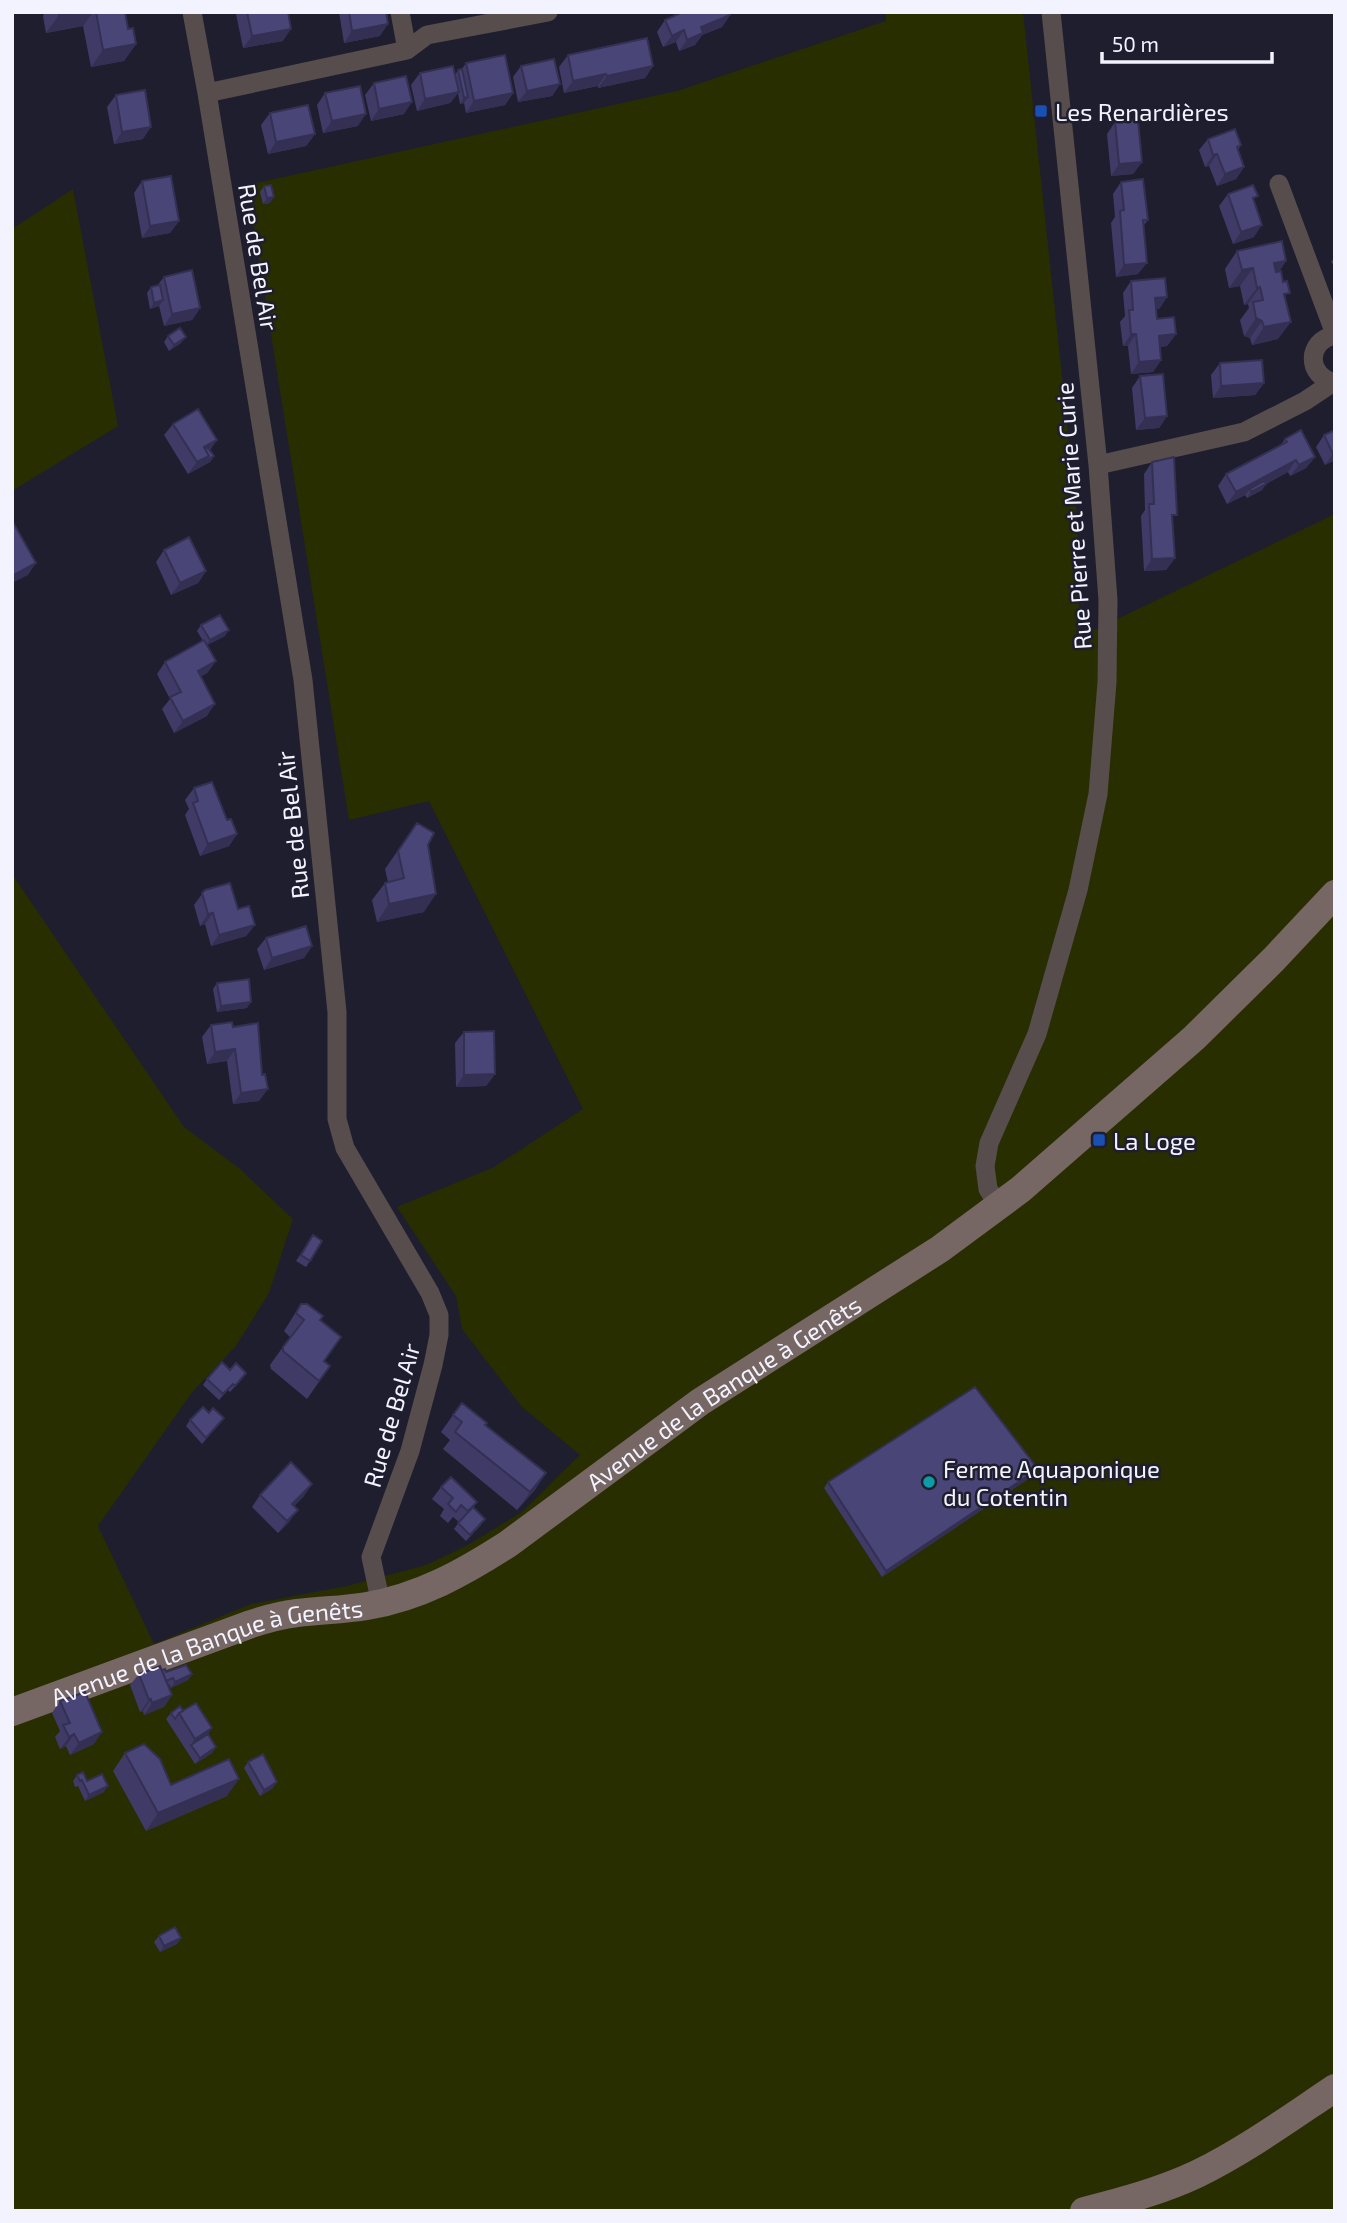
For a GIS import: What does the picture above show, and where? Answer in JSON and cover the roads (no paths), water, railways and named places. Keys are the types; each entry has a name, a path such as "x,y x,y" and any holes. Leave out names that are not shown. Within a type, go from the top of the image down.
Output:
{"street":[{"name":"Rue de Bel Air","path":"192,12 303,680 337,1012 337,1119 345,1148 430,1293 439,1315 439,1335 410,1451 371,1557 381,1604"},
{"path":"400,12 407,50"},
{"path":"207,93 407,50 428,35 548,12"},
{"name":"Rue Pierre et Marie Curie","path":"999,1206 988,1189 985,1166 989,1143 1037,1034 1078,890 1098,794 1107,682 1108,600 1098,465 1051,12"},
{"path":"1098,465 1244,432 1305,401 1333,383 1318,375 1313,361 1317,346 1335,334 1279,184"},
{"name":"Avenue de la Banque à Genêts","path":"12,1712 251,1624 297,1613 381,1604 430,1589 508,1544 699,1402 940,1249 1021,1189 1194,1038 1335,894"},
{"path":"1084,2211 1159,2189 1197,2174 1335,2088"}],"place":[{"name":"Les Renardières","path":"1041,111"},
{"name":"La Loge","path":"1099,1140"},
{"name":"Ferme Aquaponique du Cotentin","path":"929,1482"}]}
